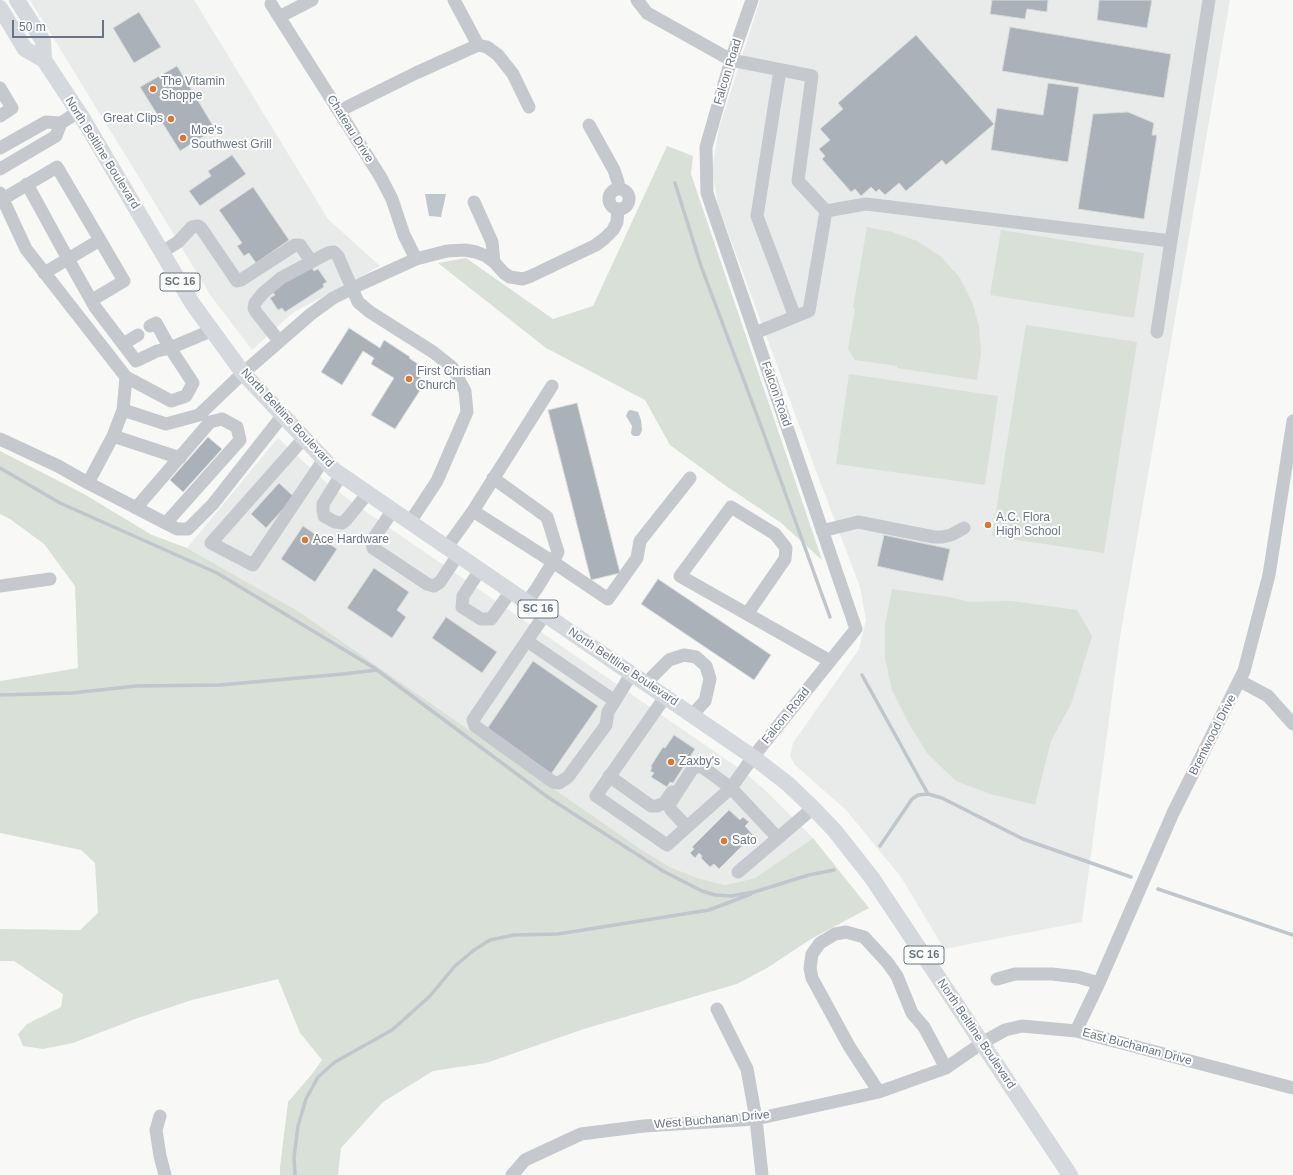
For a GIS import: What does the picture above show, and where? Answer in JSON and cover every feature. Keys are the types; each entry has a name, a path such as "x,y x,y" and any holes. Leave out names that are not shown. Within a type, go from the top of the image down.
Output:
{"main road":[{"name":"North Beltline Boulevard","path":"18,0 43,41 44,60"},
{"name":"North Beltline Boulevard","path":"0,8 25,49 44,60 78,112 192,303 243,373 334,470 753,757 788,784 813,808 835,832 872,878 1070,1175"}],"street":[{"path":"279,17 312,0"},
{"path":"454,0 478,45"},
{"path":"637,0 647,13 731,60 812,76 798,181 826,212"},
{"name":"Falcon Road","path":"609,776 596,796 667,845 731,788 753,757 856,629 707,193 706,147 731,60 752,0"},
{"path":"1157,332 1209,0"},
{"name":"Chateau Drive","path":"271,4 383,182 392,199 404,236 416,260"},
{"path":"339,111 416,73 478,45 487,47 498,55 513,74 529,107"},
{"path":"780,70 757,216 794,317"},
{"path":"0,88 12,108 0,116"},
{"path":"0,169 56,136 61,123 78,112"},
{"path":"0,148 46,122 61,123"},
{"path":"124,410 166,424 199,415 279,341 333,298 389,270 416,260 447,251 465,250 486,256 494,262 504,274 510,277 523,279 596,245 613,230 617,222 618,209 612,206 609,200 611,194 619,189 614,170 590,125"},
{"path":"92,300 124,281 57,166 27,184 1,196 26,249 126,377 171,401 186,396 193,383 170,348 156,323 150,326"},
{"path":"27,184 95,307 136,361 157,351 170,348 212,330"},
{"path":"474,202 492,242 494,262"},
{"path":"826,212 866,204 1171,241"},
{"path":"755,334 809,310 826,212"},
{"path":"162,252 178,242 192,227 198,226 201,228 237,281 242,280 295,245 300,245 311,261"},
{"path":"44,273 100,240"},
{"path":"279,341 256,312 254,308 255,303 263,293 281,278 311,261 328,253 334,252 338,256 358,302 370,312 433,352 452,367 465,391 467,412 437,481 410,522"},
{"path":"123,344 138,335"},
{"path":"88,483 113,436 124,410 126,377"},
{"path":"393,510 374,538 372,543 373,548 427,584 434,586 440,582 453,551 473,511 552,386"},
{"path":"0,439 58,466 177,529 188,529 213,504 283,415"},
{"path":"136,508 210,422 222,420 237,427 240,440 166,523"},
{"name":"Brentwood Drive","path":"1076,1031 1099,983 1173,813 1244,671 1270,575 1293,421"},
{"path":"113,436 180,458"},
{"path":"304,438 210,543 252,566 324,459"},
{"path":"341,475 323,504 324,516 335,522 342,523 368,493"},
{"path":"494,478 548,517 558,552 538,588 528,602"},
{"path":"473,511 608,599 637,558 640,541 690,478"},
{"path":"747,614 785,559 786,548 775,534 731,506 680,576 747,614 830,661"},
{"path":"822,531 858,522 934,537 942,537 951,535 964,528"},
{"path":"480,570 464,596 462,607 481,619 491,619 511,591"},
{"path":"0,586 50,579"},
{"path":"545,614 473,720 475,726 553,782 559,783 568,777 606,725 608,712 632,674"},
{"path":"527,640 615,701"},
{"path":"646,683 669,660 684,655 696,657 706,666 710,679 705,700 692,714"},
{"path":"1240,681 1268,696 1293,724"},
{"path":"666,697 609,776 651,806 657,806 664,803 669,797 687,769 692,765 698,764 731,788 778,838"},
{"path":"687,827 671,810 669,805 693,768 701,766"},
{"path":"738,872 813,808"},
{"path":"879,1092 849,1046 812,978 810,968 812,954 820,943 835,934 846,932 864,937 887,962 897,976 912,1014 924,1028 946,1068"},
{"path":"997,979 1015,974 1052,974 1078,977 1099,983"},
{"path":"717,1009 747,1069 756,1119 762,1175"},
{"name":"East Buchanan Drive","path":"982,1043 1005,1030 1022,1026 1076,1031 1293,1088"},
{"name":"West Buchanan Drive","path":"512,1175 525,1160 581,1134 644,1126 756,1119 879,1092 946,1068 982,1043"},
{"path":"160,1116 156,1130 165,1175"}],"shaded area":[{"path":"30,0 194,0 328,219 380,266 294,312 252,350 211,296"},
{"name":"A.C. Flora High School","path":"760,0 1230,0 1120,637 1082,922 944,949 901,877 846,810 795,765 790,756 793,743 859,649 866,620 860,587 718,205 712,168 719,128"},
{"path":"667,146 693,156 691,174 822,560 780,522 726,486 670,445 645,400 546,348 438,263 466,258 553,319 593,306"},
{"path":"425,194 446,194 441,217 429,216"},
{"path":"867,227 892,232 917,241 940,256 960,278 972,302 979,326 981,352 977,380 855,360 848,349 855,309 853,308"},
{"path":"1001,230 1144,253 1134,318 990,295"},
{"path":"1026,325 1137,342 1104,553 992,536"},
{"path":"849,374 998,396 985,485 836,464"},
{"path":"631,410 638,412 641,420 642,430 638,436 632,435 632,426 626,416 628,411"},
{"path":"278,438 329,485 365,511 740,769 764,789 813,838 755,878 725,885 697,878 668,866 642,850 298,611 187,548"},
{"path":"0,451 84,494 152,535 187,548 298,611 642,850 668,866 697,878 725,885 755,878 813,838 869,908 811,939 767,968 737,984 584,1029 486,1063 433,1071 383,1102 341,1148 338,1175 280,1175 288,1102 322,1060 300,1033 278,979 192,1000 138,1018 73,1043 43,1049 23,1046 18,1034 27,1024 61,1007 63,994 14,961 0,961 0,929 80,930 98,913 95,863 81,850 0,833 0,681 78,668 75,586 44,544 10,519 0,514"},
{"path":"892,589 950,597 970,602 1011,601 1077,610 1092,636 1071,704 1051,741 1035,805 990,794 956,781 927,753 908,722 892,690 885,658 885,625"}],"building":[{"path":"992,0 1048,0 1047,12 1027,9 1025,19 990,14"},
{"path":"1099,0 1152,0 1147,28 1097,20"},
{"path":"139,12 161,47 134,63 113,28"},
{"path":"1010,27 1171,54 1164,98 1002,71"},
{"path":"916,35 994,124 946,165 942,160 906,191 899,183 885,195 879,189 876,192 871,187 861,196 855,189 851,192 822,159 825,156 819,149 830,140 820,129 843,109 838,103"},
{"path":"177,66 215,129 180,151 140,87"},
{"path":"1048,83 1079,87 1068,162 991,150 997,108 1043,115"},
{"path":"1128,112 1154,123 1152,135 1157,135 1144,219 1078,209 1093,114"},
{"path":"232,155 246,174 200,206 189,191 211,176 208,171"},
{"path":"253,187 289,240 256,263 249,253 244,256 237,246 242,243 219,210"},
{"path":"310,265 314,271 318,269 327,282 323,284 324,287 285,312 282,308 278,310 270,298 275,295 271,290"},
{"name":"First Christian Church","path":"349,328 380,348 384,340 421,366 416,375 426,381 395,429 371,415 394,378 371,364 374,358 363,351 342,385 321,372"},
{"path":"577,403 620,573 591,580 548,410"},
{"path":"208,437 222,449 183,492 170,480"},
{"path":"279,483 294,497 266,528 251,514"},
{"path":"303,526 337,549 315,582 281,559"},
{"path":"884,535 950,549 943,581 877,566"},
{"path":"374,568 409,592 397,610 406,617 392,638 347,608"},
{"path":"658,579 771,655 754,680 641,604"},
{"path":"446,617 497,652 482,673 432,638"},
{"path":"533,661 598,706 551,774 487,729"},
{"path":"674,735 695,749 673,783 670,782 667,787 651,777 654,773 650,771 652,768 651,766 663,747 665,748"},
{"path":"729,810 740,820 743,817 749,822 745,826 753,835 719,869 714,864 710,867 701,858 702,856 699,853 695,858 690,853 694,849 692,847"}],"waterway":[{"path":"675,183 701,266 830,617"},
{"path":"0,468 60,503 217,573 376,669"},
{"path":"0,695 72,693 136,686 220,685 377,670 549,798 663,871 702,891 715,895 731,896 754,892 809,875 834,870"},
{"path":"862,675 928,794"},
{"path":"880,846 912,799 918,795 928,794 942,798 1023,839 1131,877"},
{"path":"1158,889 1293,935"},
{"path":"295,1175 294,1157 298,1126 306,1099 318,1077 335,1062 392,1030 429,997 455,966 474,950 490,940 514,935 558,934 709,910 751,894"}],"place":[{"name":"The Vitamin Shoppe","path":"153,89"},
{"name":"Great Clips","path":"171,119"},
{"name":"Moe's Southwest Grill","path":"183,138"},
{"name":"First Christian Church","path":"409,379"},
{"name":"A.C. Flora High School","path":"988,525"},
{"name":"Ace Hardware","path":"305,540"},
{"name":"Zaxby's","path":"671,762"},
{"name":"Sato","path":"724,841"}]}
